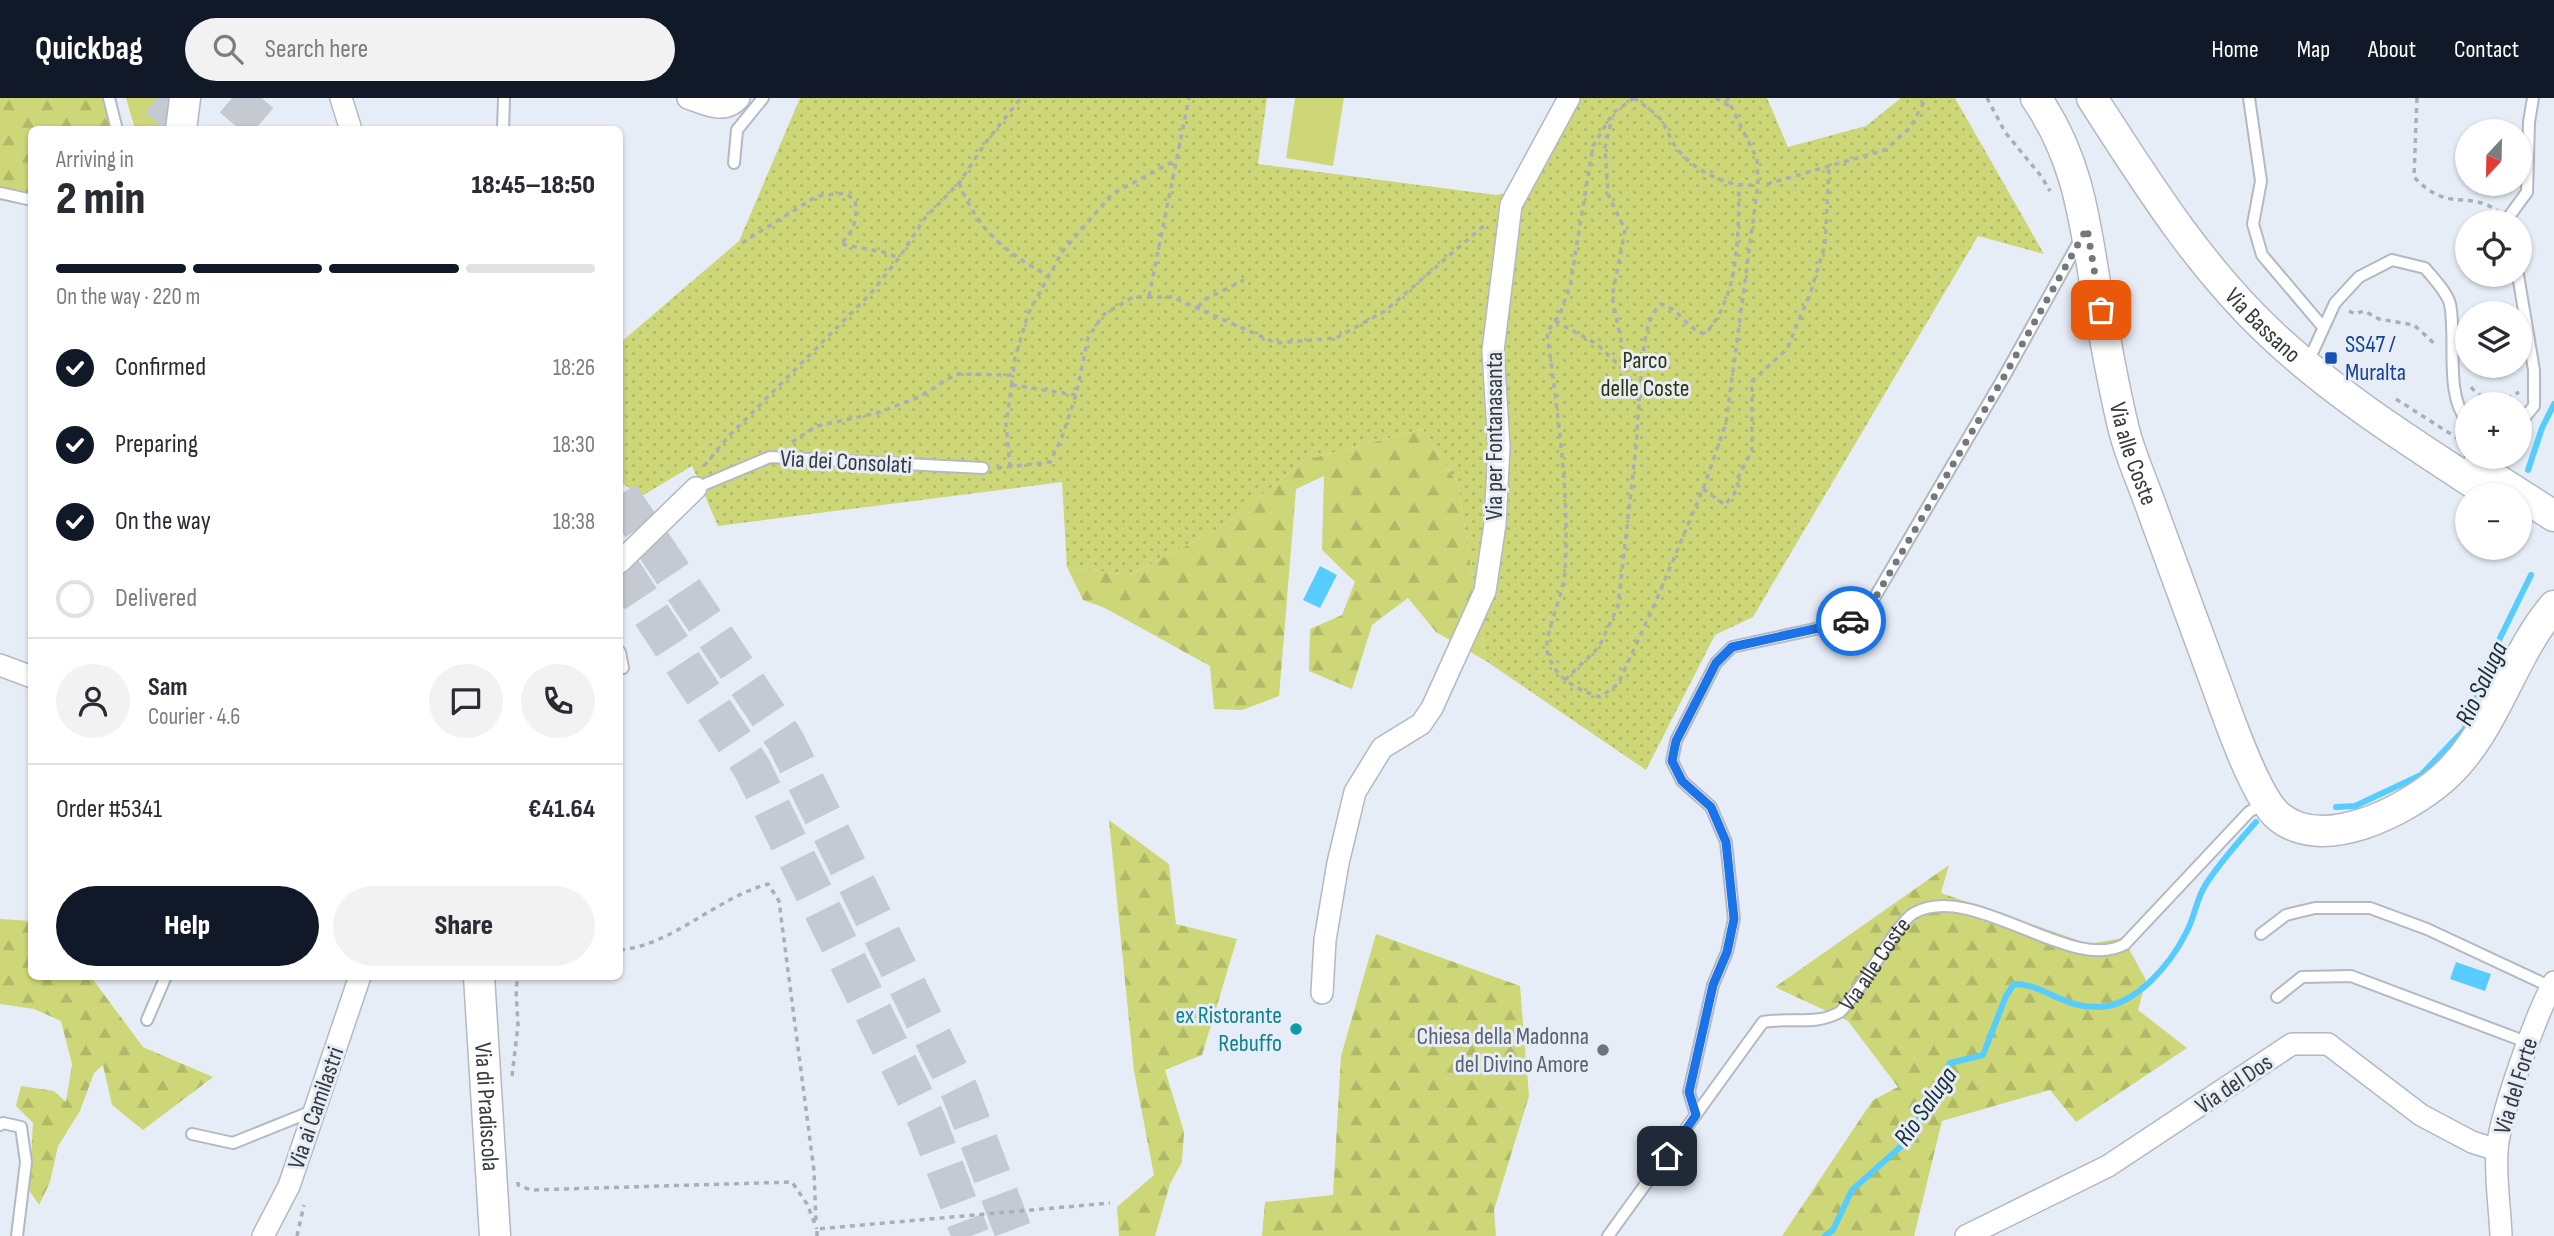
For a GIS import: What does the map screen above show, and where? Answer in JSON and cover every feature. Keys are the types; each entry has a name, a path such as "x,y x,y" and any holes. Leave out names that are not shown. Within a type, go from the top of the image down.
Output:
{"street":[{"path":"182,126 185,98"},
{"path":"341,98 350,126"},
{"path":"688,98 718,109 736,103 739,98"},
{"name":"Via per Fontanasanta","path":"1322,993 1329,915 1355,792 1382,748 1421,724 1432,708 1485,591 1495,524 1499,447 1493,351 1511,205 1569,98"},
{"name":"Via alle Coste","path":"2036,98 2056,127 2082,198 2124,433 2227,711 2267,802 2286,820 2304,828 2322,830 2348,829 2414,800 2441,780 2476,741 2522,650 2552,610"},
{"name":"Via Bassano","path":"2092,98 2178,228 2223,283 2272,335 2307,366 2474,483"},
{"path":"2436,458 2469,463 2554,516"},
{"name":"Via dei Consolati","path":"623,559 696,488"},
{"path":"2532,522 2554,536"},
{"path":"0,666 28,676"},
{"name":"Via ai Camilastri","path":"263,1236 289,1186 359,980"},
{"name":"Via di Pradiscola","path":"479,980 495,1236"},
{"name":"Via del Forte","path":"2501,1236 2497,1150 2529,1043 2553,985"},
{"name":"Via del Dos","path":"1966,1236 2108,1166 2292,1044 2328,1044 2421,1115 2473,1142 2497,1150"}],"lane":[{"path":"109,98 116,126"},
{"path":"503,98 503,126"},
{"path":"734,163 737,130 763,98"},
{"path":"2249,98 2261,181 2253,224 2262,255 2323,327"},
{"path":"2515,210 2527,192 2529,122 2533,98"},
{"path":"0,193 28,199"},
{"path":"1696,1115 1689,1092 1713,985 1727,952 1734,919 1726,842 1711,807 1682,781 1672,761 1676,741 1716,663 1732,647 1852,621 1870,607 2087,228"},
{"path":"2307,366 2335,303 2359,277 2392,260 2425,268 2449,301 2454,347 2455,398"},
{"path":"2520,287 2534,370 2532,408"},
{"name":"Via dei Consolati","path":"696,488 770,457 983,468"},
{"name":"Via alle Coste","path":"1608,1236 1763,1022 1781,1019 1825,1020 1840,1012 1912,914 1949,904 2089,950 2114,951 2125,944 2249,812 2267,802"},
{"path":"2261,934 2286,915 2315,908 2370,908 2427,929 2553,985"},
{"path":"2277,997 2302,977 2351,976 2529,1043"},
{"path":"147,1020 164,980"},
{"path":"192,1134 233,1143 315,1110"},
{"path":"0,1125 3,1122 21,1127 26,1162 17,1236"}],"path":[{"path":"696,488 702,470 728,438 801,368 899,258 925,218 959,183 1021,98"},
{"path":"1149,296 1189,98"},
{"path":"1727,98 1757,159 1758,184 1726,423 1703,489 1665,582 1618,684 1600,697 1580,691 1565,681 1554,668 1546,647 1565,576 1562,442 1547,331 1555,321 1570,286 1593,146 1613,113 1634,98 1662,121 1676,148 1720,180 1739,186 1752,185"},
{"path":"1716,98 1730,107"},
{"path":"1767,184 1885,150 1910,128 1926,98"},
{"path":"1987,98 2005,132 2041,176 2053,197"},
{"path":"2417,98 2414,177 2427,191 2447,201 2478,202 2491,210"},
{"path":"1613,113 1605,148 1608,194 1625,230 1612,297 1628,374 1639,403"},
{"path":"1010,467 1006,425 1015,358 1028,314 1062,252 1112,194 1176,160"},
{"path":"1703,489 1725,505 1739,487 1736,481 1752,451 1752,381 1787,349 1811,291 1825,245 1829,168"},
{"path":"959,183 969,206 988,233 1014,258 1049,276"},
{"path":"1565,681 1599,647 1618,607 1646,338 1654,310 1661,304 1671,306 1695,332 1705,334 1716,323 1734,272 1739,186"},
{"path":"742,243 817,196 845,193 855,200 857,214 850,235 839,244 883,252 899,258"},
{"path":"983,468 1050,463 1076,395 1088,338 1103,315 1133,297 1172,297 1276,343 1336,338 1385,312 1443,259 1511,205"},
{"path":"1198,307 1204,300 1244,280"},
{"path":"1555,321 1597,344 1628,374"},
{"path":"770,457 817,426 877,413 919,397 956,374 1013,375"},
{"path":"1012,385 1076,395"},
{"path":"623,950 642,948 743,891 768,884 779,901 814,1171 817,1236"},
{"path":"512,1086 518,1025 518,980"},
{"path":"517,1172 518,1185 531,1190 792,1182 817,1228"},
{"path":"817,1228 1110,1203"}],"green space":[{"path":"0,98 109,98 116,126 28,126 28,199 0,193"},
{"path":"126,98 176,98 173,126 134,126"},
{"name":"Parco delle Coste","path":"800,98 1267,98 1258,164 1496,195 1534,187 1579,98 1767,98 1788,147 1866,126 1901,98 1955,98 2044,254 1978,236 1753,617 1715,635 1646,770 1486,661 1458,484 1423,429 1305,460 1222,527 1130,575 1067,567 1062,482 718,526 692,466 642,496 623,484 623,340 739,241"},
{"path":"1295,98 1344,98 1333,166 1286,158"},
{"path":"1423,429 1458,484 1486,661 1436,632 1408,598 1372,625 1352,689 1309,671 1310,629 1342,615 1355,582 1322,550 1324,476 1296,489 1279,696 1242,710 1214,709 1210,666 1105,608 1083,600 1067,567 1130,575 1222,527 1305,460"},
{"path":"1109,820 1169,864 1176,924 1237,939 1202,1055 1165,1070 1184,1132 1182,1162 1170,1184 1155,1236 1119,1236 1117,1207 1154,1175 1134,1071"},
{"path":"1949,865 1941,893 2089,944 2123,938 2146,980 2138,1010 2187,1048 2076,1122 2050,1090 1942,1121 1914,1236 1782,1236 1873,1100 1898,1087 1848,1021 1775,987"},
{"path":"0,919 28,921 28,980 93,980 143,1047 213,1077 143,1130 112,1105 103,1065 94,1073 80,1111 58,1146 50,1182 39,1205 29,1190 33,1123 16,1106 21,1086 54,1091 66,1102 72,1064 61,1021 34,1009 0,1004"},
{"path":"1376,934 1520,986 1529,1096 1494,1210 1496,1236 1262,1236 1265,1202 1333,1195 1341,1056"}],"water":[{"path":"1320,566 1337,575 1320,608 1303,600"},
{"path":"2456,962 2491,974 2485,991 2450,979"}],"waterway":[{"name":"Rio Saluga","path":"2528,470 2542,428 2554,404"},
{"name":"Rio Saluga","path":"2336,807 2355,806 2421,775 2464,730 2500,638 2531,575"},
{"name":"Rio Saluga","path":"1825,1236 1833,1230 1852,1190 1907,1141 1950,1063 1983,1055 2006,996 2014,984 2035,988 2087,1007 2114,1004 2140,991 2162,969 2180,945 2206,884 2256,822"}],"tunnel":[{"path":"157,98 192,126"},
{"path":"232,98 265,126"},
{"path":"623,499 785,740 960,1092 1015,1236"},
{"path":"623,572 752,768 927,1121 971,1236"}],"way so far":[{"path":"1851,621 1870,607 2087,228 2101,310"}],"place":[{"name":"SS47 / Muralta","path":"2331,358"},
{"name":"ex Ristorante Rebuffo","path":"1296,1029"},
{"name":"Chiesa della Madonna del Divino Amore","path":"1603,1050"}],"route":[{"path":"1667,1156 1696,1115 1689,1092 1713,985 1727,952 1734,919 1726,842 1711,807 1682,781 1672,761 1676,741 1716,663 1732,647 1851,621"}]}
